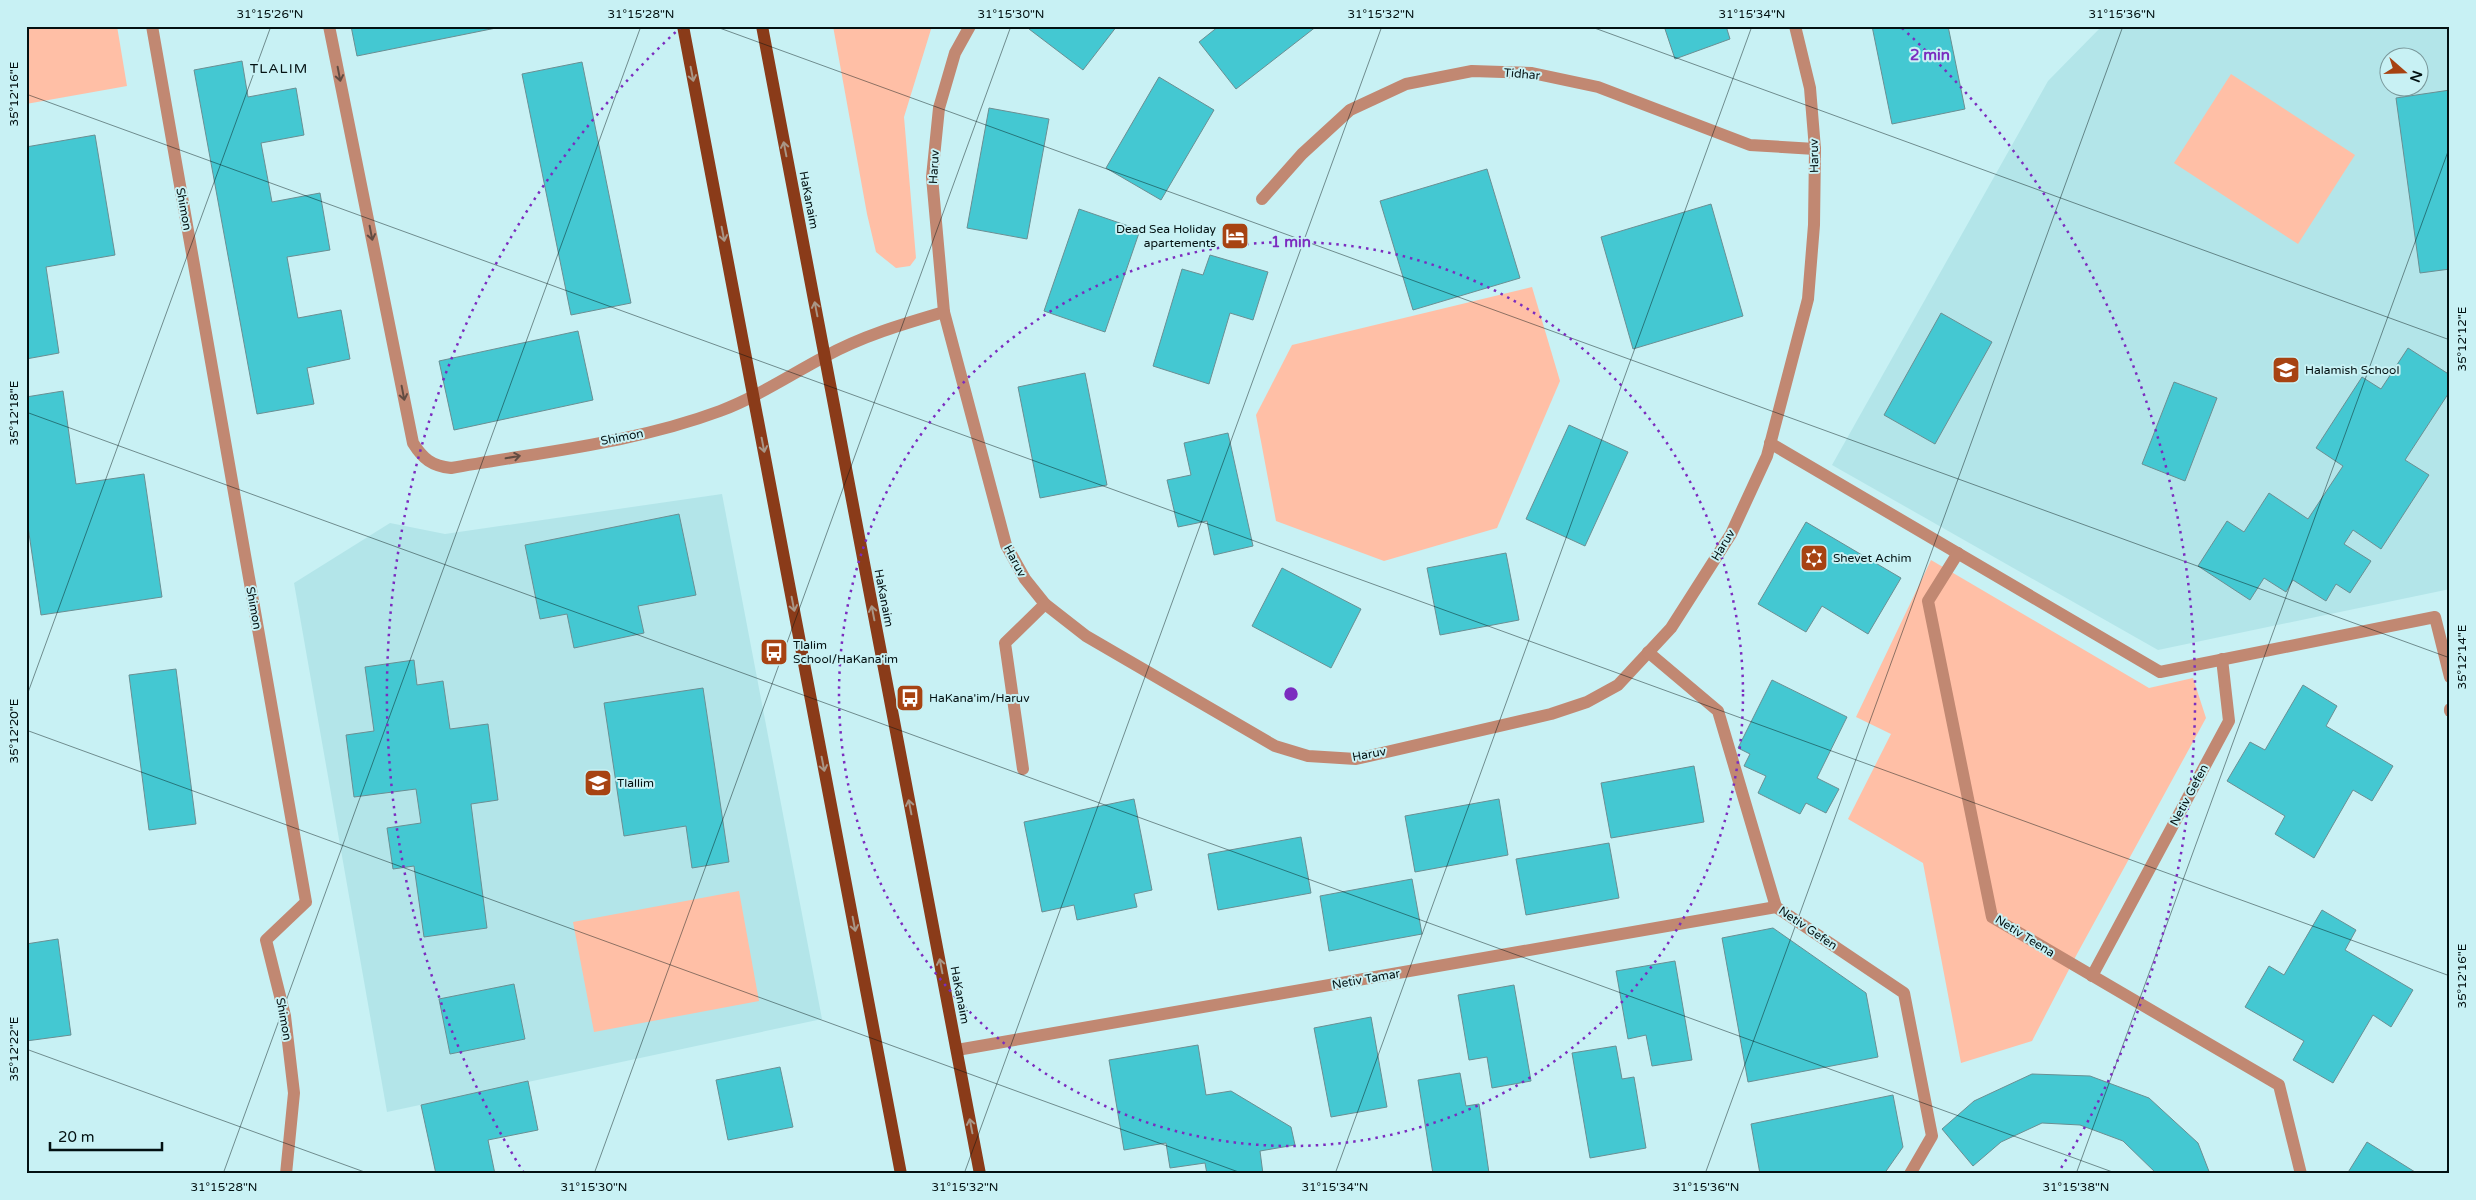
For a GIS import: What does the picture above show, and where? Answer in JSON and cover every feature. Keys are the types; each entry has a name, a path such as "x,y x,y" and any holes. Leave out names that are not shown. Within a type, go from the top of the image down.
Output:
{"main road":[{"path":"683,26 901,1174"},
{"name":"HaKanaim","path":"762,26 980,1174"}],"street":[{"name":"Shimon","path":"152,26 306,902 266,940 285,1016 294,1093 286,1174"},
{"name":"Shimon","path":"330,26 413,444 421,456 435,466 451,468 629,437 682,424 754,397 825,356 866,337 944,312"},
{"name":"Haruv","path":"970,26 955,53 939,108 932,176 944,312 1006,545 1025,579 1045,604 1086,636 1275,746 1308,756 1356,759 1551,714 1587,702 1618,684 1671,628 1731,534 1767,456 1808,299 1814,225 1815,149 1810,88 1795,26"},
{"name":"Tidhar","path":"1262,199 1302,154 1350,110 1406,84 1472,71 1532,73 1598,87 1750,145 1815,149"},
{"path":"1770,443 2160,672 2435,617 2450,677"},
{"name":"Netiv Teena","path":"1958,553 1928,601 1992,917 2280,1085 2301,1174"},
{"path":"1024,770 1005,644 1045,604"},
{"name":"Netiv Gefen","path":"1648,652 1718,711 1776,907 1904,992 1932,1136 1910,1174"},
{"name":"Netiv Gefen","path":"2092,976 2229,721 2222,659"},
{"name":"Netiv Tamar","path":"957,1050 1776,907"}],"shaded area":[{"path":"26,26 117,26 127,86 26,104"},
{"path":"833,26 932,26 904,117 916,258 910,266 896,268 876,252 867,214"},
{"path":"2117,26 2450,26 2450,589 2158,650 1832,465 2048,81 2100,28"},
{"path":"2231,74 2355,155 2298,244 2174,163"},
{"path":"1532,287 1560,381 1497,528 1384,561 1276,521 1256,415 1292,345"},
{"path":"722,494 822,1019 387,1112 294,583 390,523 445,534"},
{"path":"1931,560 2149,688 2193,678 2206,718 2077,954 2032,1041 1961,1063 1923,863 1848,819 1891,734 1856,717"},
{"path":"739,891 759,1001 594,1032 573,922"}],"building":[{"path":"351,26 506,26 357,56"},
{"path":"1032,26 1117,26 1083,70 1029,29"},
{"path":"1219,26 1317,26 1236,89 1199,42"},
{"path":"1664,26 1726,26 1730,39 1675,59"},
{"path":"1872,26 1948,26 1965,109 1892,124"},
{"path":"242,61 248,97 296,88 304,135 261,143 272,202 320,193 330,250 287,257 298,318 341,310 350,359 307,368 314,404 257,414 194,70"},
{"path":"582,62 631,303 571,315 522,74"},
{"path":"1159,77 1214,110 1161,200 1106,168"},
{"path":"2450,90 2450,269 2420,273 2396,98 2428,98 2428,93"},
{"path":"989,108 1049,119 1027,239 967,228"},
{"path":"95,135 115,255 46,267 59,353 26,359 26,147"},
{"path":"1487,169 1520,278 1413,310 1380,201"},
{"path":"1711,204 1743,316 1633,349 1601,237"},
{"path":"1079,209 1140,230 1105,332 1044,311"},
{"path":"1210,255 1268,272 1253,320 1230,313 1209,384 1153,366 1182,269 1203,275"},
{"path":"1941,313 1992,342 1935,444 1884,415"},
{"path":"578,331 593,400 454,430 439,361"},
{"path":"2408,348 2450,375 2450,391 2405,460 2429,475 2381,549 2353,530 2344,544 2371,561 2350,593 2336,584 2326,601 2293,580 2286,592 2264,578 2250,600 2198,566 2227,521 2244,532 2269,493 2308,519 2343,466 2316,448 2362,377 2381,389"},
{"path":"1085,373 1107,485 1040,498 1018,387"},
{"path":"2174,382 2217,398 2185,481 2142,464"},
{"path":"63,391 76,484 144,474 162,597 41,615 26,513 26,397"},
{"path":"1569,425 1628,452 1585,546 1526,519"},
{"path":"1228,433 1253,546 1214,555 1207,521 1178,527 1167,480 1191,475 1184,443"},
{"path":"679,514 696,595 638,606 644,633 574,648 567,614 540,619 525,545"},
{"path":"1806,522 1901,578 1868,634 1822,606 1806,632 1758,604"},
{"path":"1506,553 1519,620 1440,635 1427,568"},
{"path":"1282,568 1361,609 1331,668 1252,626"},
{"path":"414,660 417,685 443,681 450,729 488,724 498,800 471,804 487,928 424,937 414,866 393,869 387,828 421,823 416,789 354,797 346,735 374,731 365,667"},
{"path":"176,669 196,824 149,830 129,675"},
{"path":"1772,680 1847,717 1817,778 1839,789 1826,813 1806,803 1800,814 1758,793 1766,776 1744,766 1750,754 1738,748"},
{"path":"2303,685 2337,706 2326,726 2393,766 2372,801 2353,790 2314,858 2275,834 2285,816 2227,781 2250,742 2265,750"},
{"path":"703,688 729,862 692,868 686,826 624,836 604,703"},
{"path":"1694,766 1704,822 1611,838 1601,783"},
{"path":"1134,799 1152,890 1134,894 1137,907 1077,920 1074,905 1042,912 1024,822"},
{"path":"1499,799 1508,855 1415,872 1405,816"},
{"path":"1301,837 1311,893 1218,910 1208,854"},
{"path":"1609,843 1619,898 1526,915 1516,859"},
{"path":"1412,879 1422,934 1329,951 1320,896"},
{"path":"2322,910 2356,930 2345,950 2413,990 2391,1027 2373,1015 2333,1083 2293,1060 2304,1041 2245,1007 2269,966 2284,975"},
{"path":"1773,928 1866,993 1878,1057 1748,1082 1722,938"},
{"path":"58,939 71,1035 26,1041 26,944"},
{"path":"1675,961 1692,1060 1652,1066 1646,1035 1628,1039 1616,971"},
{"path":"514,984 525,1039 450,1054 439,999"},
{"path":"1514,985 1531,1081 1492,1088 1487,1057 1469,1060 1458,995"},
{"path":"1371,1017 1387,1107 1331,1117 1314,1028"},
{"path":"1198,1045 1206,1095 1231,1091 1291,1127 1295,1145 1260,1151 1263,1174 1207,1174 1205,1163 1170,1168 1166,1143 1124,1150 1109,1060"},
{"path":"1616,1046 1622,1079 1634,1077 1646,1148 1590,1158 1572,1053"},
{"path":"780,1067 793,1127 728,1140 716,1080"},
{"path":"1460,1073 1466,1106 1479,1104 1489,1173 1433,1174 1418,1080"},
{"path":"2032,1074 2090,1076 2149,1098 2198,1143 2210,1174 2157,1174 2123,1141 2080,1125 2042,1123 2001,1142 1973,1166 1942,1129 1974,1101"},
{"path":"528,1081 538,1130 488,1140 495,1174 436,1174 421,1105"},
{"path":"1893,1095 1903,1147 1884,1174 1760,1174 1751,1124"},
{"path":"2367,1142 2415,1172 2414,1174 2347,1174"}],"place":[{"name":"Dead Sea Holiday apartements","path":"1235,236"},
{"name":"Halamish School","path":"2286,370"},
{"name":"Shevet Achim","path":"1814,558"},
{"name":"Tlalim School/HaKana'im","path":"774,652"},
{"name":"HaKana'im/Haruv","path":"910,698"},
{"name":"Tlallim","path":"598,783"}],"district":[{"name":"TLALIM","path":"279,68"}]}
